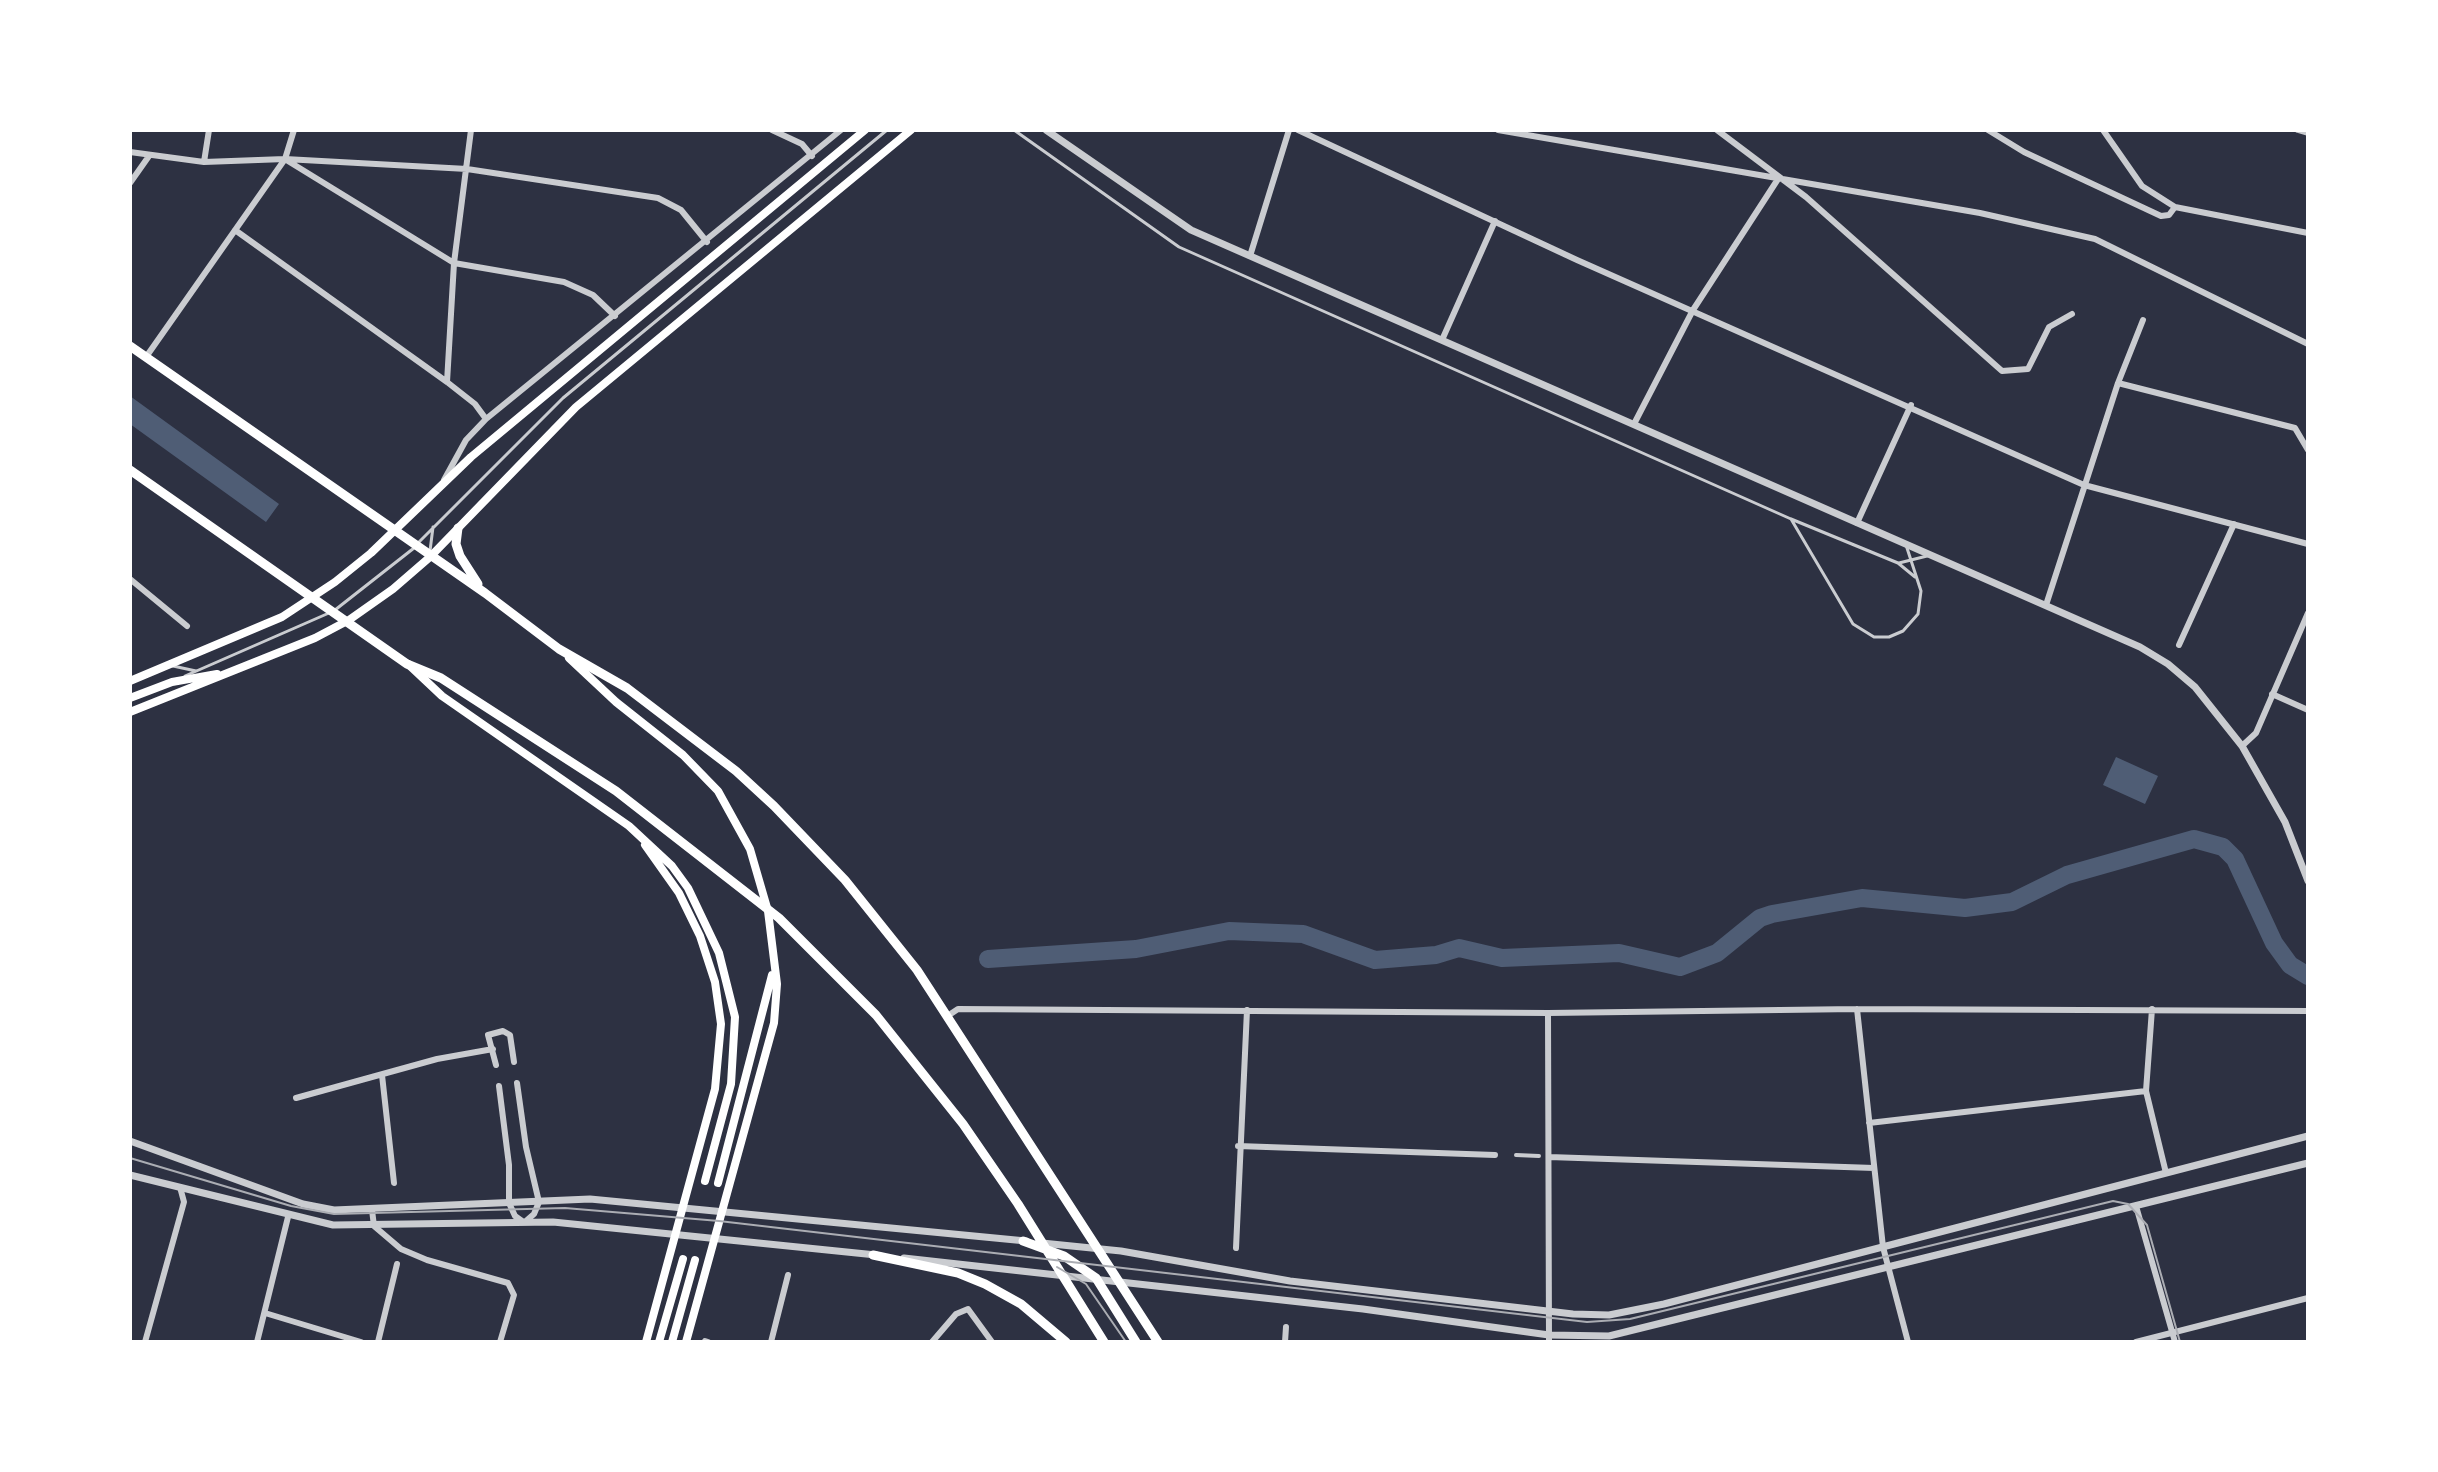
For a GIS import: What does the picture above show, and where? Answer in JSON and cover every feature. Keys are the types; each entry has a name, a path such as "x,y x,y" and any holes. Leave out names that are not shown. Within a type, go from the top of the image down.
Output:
{"main road":[{"path":"130,681 272,621 313,597 394,531 489,442 865,130"},
{"path":"130,712 233,672 349,620 393,589 430,557 543,439 625,363 911,130"},
{"path":"130,346 485,593 559,649 616,702 683,755 718,791 741,828 762,885 774,966 774,1023 686,1342"},
{"path":"131,473 349,620 407,664 442,696 629,826 672,866 688,888 711,932 728,978 735,1017 731,1084 705,1181"},
{"path":"458,528 456,544 460,556 485,593"},
{"path":"559,649 627,688 745,780 845,880 949,1015 1158,1342"},
{"path":"407,664 441,678 616,791 728,874 817,954 876,1015 963,1124 1018,1204 1104,1342"},
{"path":"130,698 172,682 233,672"},
{"path":"629,826 665,872 691,916 708,957 720,1008 719,1065 646,1342"},
{"path":"718,1183 774,966"},
{"path":"1023,1241 1064,1256 1096,1278 1136,1342"},
{"path":"873,1255 958,1273 985,1284 1021,1304 1066,1342"},
{"path":"659,1342 683,1259"},
{"path":"672,1342 695,1260"}],"street":[{"path":"204,162 209,130"},
{"path":"146,357 285,159 294,130"},
{"path":"447,382 454,263 471,130"},
{"path":"772,130 802,144 812,156"},
{"path":"442,485 466,440 486,419 841,130"},
{"path":"1046,130 1191,230 2140,647 2168,664 2195,687 2242,746 2285,822 2308,881"},
{"path":"1250,256 1289,130"},
{"path":"1298,130 2084,485 2308,544"},
{"path":"1498,130 1980,213 2095,239 2308,344"},
{"path":"1717,130 1778,179 1806,197 2002,371 2028,369 2049,327 2072,314"},
{"path":"1988,130 2024,152 2161,216 2169,215 2175,207"},
{"path":"2103,130 2142,186 2175,207 2308,233"},
{"path":"2298,130 2308,133"},
{"path":"130,152 204,162 285,159 467,169 658,198 681,210 707,242"},
{"path":"130,183 149,156"},
{"path":"285,159 454,263 564,282 593,295 615,316"},
{"path":"1634,424 1693,310 1778,179"},
{"path":"1442,340 1495,221"},
{"path":"235,230 447,382 475,404 486,419"},
{"path":"2046,605 2118,383 2143,320"},
{"path":"2118,383 2295,428 2308,450"},
{"path":"1857,523 1911,405"},
{"path":"2179,645 2234,524"},
{"path":"130,579 187,626"},
{"path":"2242,746 2256,733 2308,613"},
{"path":"2272,694 2308,710"},
{"path":"949,1015 958,1009 1548,1013 1857,1009 2308,1011"},
{"path":"1857,1009 1883,1247 1908,1342"},
{"path":"2152,1009 2146,1091 2166,1173"},
{"path":"1236,1248 1238,1146 1247,1010"},
{"path":"1548,1013 1549,1338"},
{"path":"496,1065 488,1035 503,1031 510,1035 514,1062"},
{"path":"296,1098 437,1059 493,1049"},
{"path":"382,1075 394,1183"},
{"path":"517,1083 539,1202 534,1214 524,1221"},
{"path":"499,1086 509,1165 509,1203 515,1216 524,1221"},
{"path":"1869,1123 2146,1091"},
{"path":"130,1141 303,1204 334,1210 590,1199 722,1209 1121,1251 1290,1281 1588,1315 1624,1313 2308,1136"},
{"path":"1238,1146 1495,1155"},
{"path":"1516,1155 1539,1156"},
{"path":"1549,1157 1874,1168"},
{"path":"130,1175 288,1217 333,1225 524,1221 676,1233 1363,1309 1549,1338 1588,1338 1633,1332 1887,1265 2308,1163"},
{"path":"145,1342 184,1202 180,1187"},
{"path":"2136,1206 2175,1342"},
{"path":"372,1210 374,1226 393,1244 427,1260 505,1281 514,1295 500,1342"},
{"path":"257,1342 288,1217"},
{"path":"378,1342 397,1264"},
{"path":"771,1342 788,1275"},
{"path":"2136,1342 2308,1298"},
{"path":"932,1342 956,1314 968,1309 992,1342"},
{"path":"265,1313 361,1342"},
{"path":"1285,1342 1286,1327"}],"lane":[{"path":"172,682 334,611 415,547 563,398 887,130"},
{"path":"1014,130 1179,247 1791,519 1898,563 1915,577"},
{"path":"1791,519 1846,615 1866,634 1889,637 1912,624 1921,599 1906,544"},
{"path":"430,557 433,527"},
{"path":"1898,563 1930,555"},
{"path":"168,665 196,671"}],"water":[{"path":"130,396 279,504 266,522 130,424"},
{"path":"2116,757 2158,776 2145,804 2103,785"}],"waterway":[{"path":"988,959 1136,949 1229,931 1303,934 1375,960 1436,955 1459,948 1502,958 1619,953 1680,967 1717,953 1760,918 1772,914 1862,898 1965,908 2012,902 2067,875 2194,839 2223,847 2235,859 2274,943 2290,965 2308,976"}],"tram line":[{"path":"130,1158 291,1206 334,1214 565,1208 719,1221 1587,1322 1630,1319 2113,1201 2128,1204 2147,1225 2180,1342"},
{"path":"1057,1267 1086,1284 1126,1342"}]}
